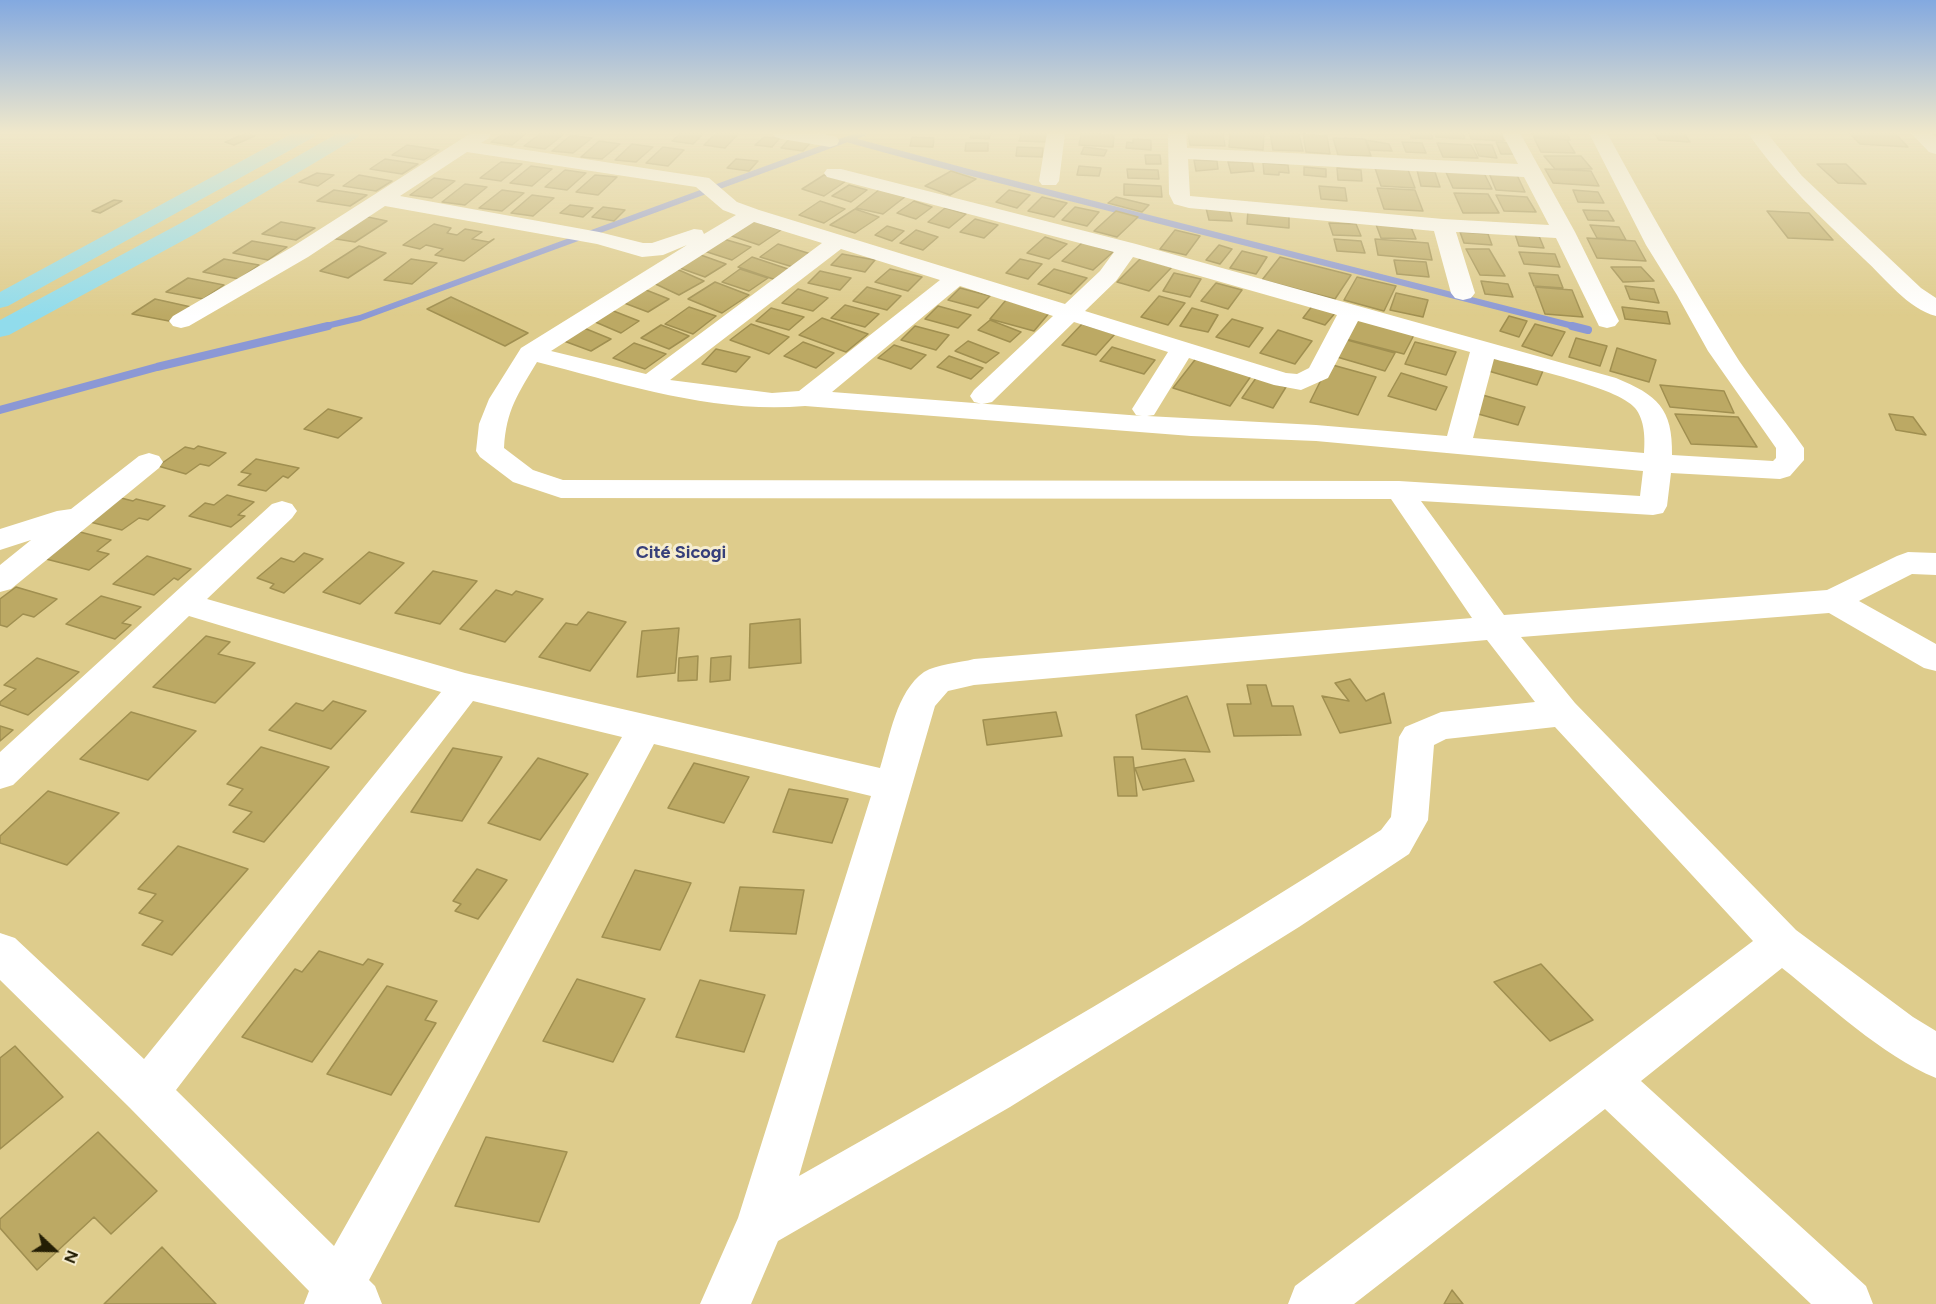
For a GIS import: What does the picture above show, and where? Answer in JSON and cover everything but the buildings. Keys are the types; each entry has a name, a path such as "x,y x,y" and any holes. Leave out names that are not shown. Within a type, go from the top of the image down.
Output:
{"main road":[{"path":"0,301 196,194"},
{"path":"0,330 178,235 248,194"}],"street":[{"path":"181,321 300,252 388,194"},
{"path":"719,194 741,210 1283,380 1301,382 1319,373 1351,311"},
{"path":"741,210 530,353 502,399 492,424 490,451 524,476 561,489 1399,490 1653,506 1657,430 1650,411 1643,400 1607,383 1128,249 915,194"},
{"path":"1179,194 1181,200 1189,202 1443,225 1564,231"},
{"path":"1544,194 1607,321"},
{"path":"530,353 680,390 772,401 805,398 1191,428 1316,433 1656,463 1780,470 1790,460 1790,448 1720,351 1689,295 1657,245 1630,194"},
{"path":"1809,194 1913,293 1936,309"},
{"path":"380,199 599,238 642,250 655,250 689,238 741,210"},
{"path":"1443,225 1463,293"},
{"path":"650,383 839,240"},
{"path":"983,396 1108,276 1128,249"},
{"path":"805,398 821,388 955,279"},
{"path":"1458,444 1484,348"},
{"path":"1145,409 1182,349"},
{"path":"0,581 149,462"},
{"path":"1399,490 1497,630 1563,713 1782,942 1898,1032 1936,1056"},
{"path":"0,540 88,511"},
{"path":"0,774 282,511"},
{"path":"725,1304 761,1224 919,700 937,681 974,672 1251,647 1497,630 1834,602 1855,588 1908,563 1936,564"},
{"path":"1834,602 1936,659"},
{"path":"183,603 465,686 892,786"},
{"path":"146,1092 465,686"},
{"path":"761,1224 994,1091 1285,914 1395,842 1409,820 1417,737 1441,726 1563,713"},
{"path":"0,952 146,1092 342,1298 645,728"},
{"path":"1313,1304 1607,1080 1782,942"},
{"path":"1607,1080 1848,1304"}],"waterway":[{"path":"322,327 360,318 698,194"},
{"path":"1054,194 1577,327"},
{"path":"0,410 157,367 328,326"},
{"path":"1572,326 1588,330"}],"district":[{"name":"Cité Sicogi","path":"681,553"}]}
